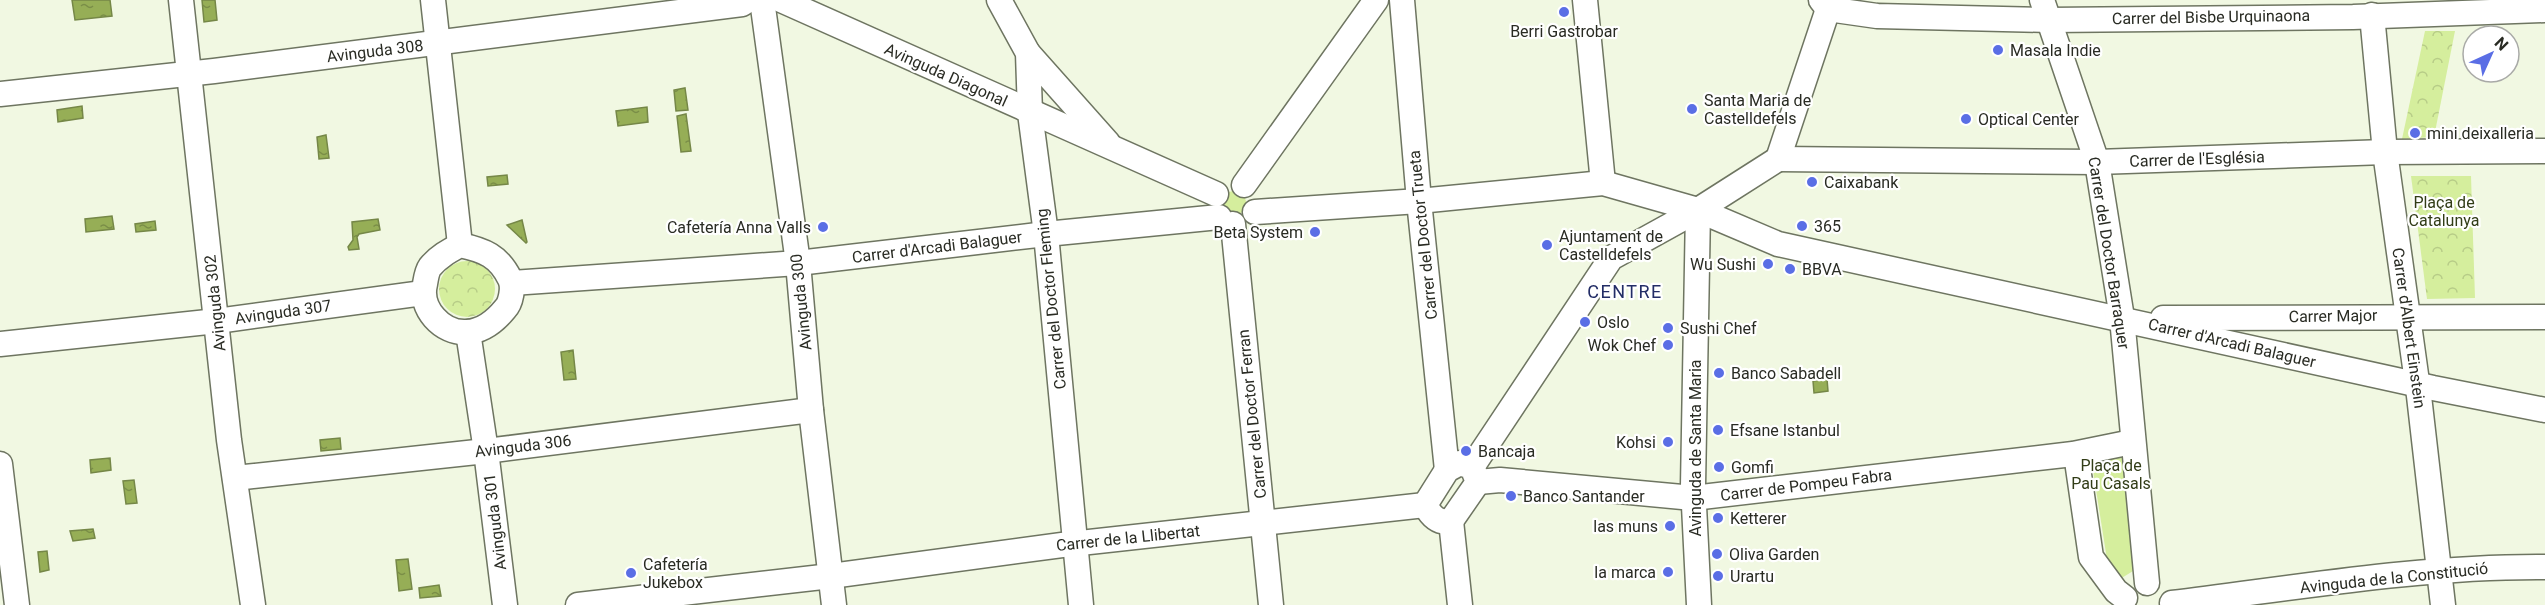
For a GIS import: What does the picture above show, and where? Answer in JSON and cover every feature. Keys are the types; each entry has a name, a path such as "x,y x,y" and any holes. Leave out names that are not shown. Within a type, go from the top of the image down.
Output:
{"street":[{"name":"Avinguda 302","path":"181,0 229,440 253,605"},
{"path":"433,0 460,245"},
{"name":"Avinguda 308","path":"0,94 439,43 742,4 748,0"},
{"name":"Avinguda 300","path":"762,0 798,263 811,410 834,605"},
{"name":"Avinguda Diagonal","path":"781,0 1113,149 1223,212"},
{"name":"Carrer del Doctor Fleming","path":"999,0 1028,53 1030,113 1046,234 1082,605"},
{"path":"1244,184 1376,0"},
{"name":"Carrer del Doctor Trueta","path":"1402,0 1419,201 1447,470"},
{"path":"1255,212 1252,192 1244,184 1226,184 1223,212 1242,223 1255,212 1419,201 1603,183 1585,0"},
{"path":"1856,0 1877,16"},
{"path":"1460,605 1451,521 1475,474 1611,258 1698,210 1778,159 1825,5"},
{"name":"Carrer del Bisbe Urquinaona","path":"1825,5 1877,16 2046,10 2372,15 2545,10"},
{"name":"Carrer del Doctor Barraquer","path":"2046,10 2097,162 2122,318 2132,442"},
{"name":"Carrer d'Albert Einstein","path":"2372,15 2385,153 2417,384 2444,605"},
{"name":"Avinguda Diagonal","path":"1028,53 1113,149"},
{"name":"Carrer de l'Església","path":"1778,159 2097,162 2385,153 2545,151"},
{"name":"Carrer d'Arcadi Balaguer","path":"1603,183 1698,210 1778,244 2545,410"},
{"name":"Avinguda de Santa Maria","path":"1698,210 1693,498 1699,605"},
{"name":"Carrer d'Arcadi Balaguer","path":"798,263 1223,212"},
{"name":"Carrer del Doctor Ferran","path":"1223,212 1264,524 1271,605"},
{"path":"460,245 485,252 503,264 512,283 509,305 493,323 468,332 452,330 440,324 427,308 423,293 429,269 440,257 460,245"},
{"path":"512,283 798,263"},
{"name":"Avinguda 307","path":"0,344 217,321 423,293"},
{"name":"Carrer Major","path":"2122,318 2545,317"},
{"name":"Avinguda 301","path":"468,332 486,451 505,605"},
{"name":"Avinguda 306","path":"235,478 486,451 811,410"},
{"path":"2132,442 2147,583"},
{"name":"Carrer de Pompeu Fabra","path":"1447,470 1460,463 1475,474 1500,480 1693,498 2076,454 2132,442"},
{"path":"2076,454 2091,557 2125,602 2129,592 2147,583 2163,588 2172,604"},
{"path":"0,464 17,605"},
{"path":"1447,470 1425,505 1431,516 1443,522 1451,521"},
{"name":"Carrer de la Llibertat","path":"578,605 831,576 1075,544 1425,505"},
{"name":"Avinguda de la Constitució","path":"2172,604 2439,571 2497,567 2545,567"}],"green space":[{"path":"2425,31 2455,31 2434,137 2402,139"},
{"name":"Plaça de Catalunya","path":"2411,176 2471,176 2475,298 2427,299"},
{"path":"1234,191 1242,195 1246,203 1242,211 1234,215 1226,211 1222,203 1226,195"},
{"path":"467,261 478,263 487,269 493,278 495,289 493,300 487,309 478,315 467,317 456,315 447,309 441,300 439,289 441,278 447,269 456,263"},
{"name":"Plaça de Pau Casals","path":"2124,456 2138,568 2120,579 2108,566 2092,464 2096,458"}],"water":[{"path":"72,0 110,0 112,16 75,20"},
{"path":"202,0 215,0 217,20 204,22"},
{"path":"685,88 688,110 676,111 674,90"},
{"path":"82,106 83,118 58,122 57,110"},
{"path":"647,107 648,122 618,126 616,111"},
{"path":"686,114 691,151 681,152 677,116"},
{"path":"326,135 329,158 319,159 317,137"},
{"path":"507,175 508,184 488,186 487,177"},
{"path":"112,216 114,229 86,232 85,219"},
{"path":"378,219 380,230 359,234 357,237 359,249 349,250 348,247 353,240 352,222"},
{"path":"522,220 527,242 526,243 507,225"},
{"path":"155,221 156,230 136,232 135,224"},
{"path":"573,350 576,379 564,380 561,352"},
{"path":"1827,379 1828,391 1814,393 1813,381"},
{"path":"340,438 341,449 321,451 320,440"},
{"path":"110,458 111,470 91,473 90,460"},
{"path":"134,480 137,503 126,504 123,481"},
{"path":"93,529 95,538 73,541 70,531"},
{"path":"47,551 49,570 40,572 38,552"},
{"path":"408,559 412,589 399,591 396,560"},
{"path":"439,585 441,596 420,598 419,588"}],"place":[{"name":"Berri Gastrobar","path":"1564,12"},
{"name":"Masala Indie","path":"1998,50"},
{"name":"Santa Maria de Castelldefels","path":"1692,109"},
{"name":"Optical Center","path":"1966,119"},
{"name":"mini deixalleria","path":"2415,133"},
{"name":"Caixabank","path":"1812,182"},
{"name":"365","path":"1802,226"},
{"name":"Cafetería Anna Valls","path":"823,227"},
{"name":"Beta System","path":"1315,232"},
{"name":"Ajuntament de Castelldefels","path":"1547,245"},
{"name":"Wu Sushi","path":"1768,264"},
{"name":"BBVA","path":"1790,269"},
{"name":"Oslo","path":"1585,322"},
{"name":"Sushi Chef","path":"1668,328"},
{"name":"Wok Chef","path":"1668,345"},
{"name":"Banco Sabadell","path":"1719,373"},
{"name":"Efsane Istanbul","path":"1718,430"},
{"name":"Kohsi","path":"1668,442"},
{"name":"Bancaja","path":"1466,451"},
{"name":"Gomfi","path":"1719,467"},
{"name":"Banco Santander","path":"1511,496"},
{"name":"Ketterer","path":"1718,518"},
{"name":"las muns","path":"1670,526"},
{"name":"Oliva Garden","path":"1717,554"},
{"name":"la marca","path":"1668,572"},
{"name":"Cafetería Jukebox","path":"631,573"},
{"name":"Urartu","path":"1718,576"}],"district":[{"name":"CENTRE","path":"1625,291"}]}
